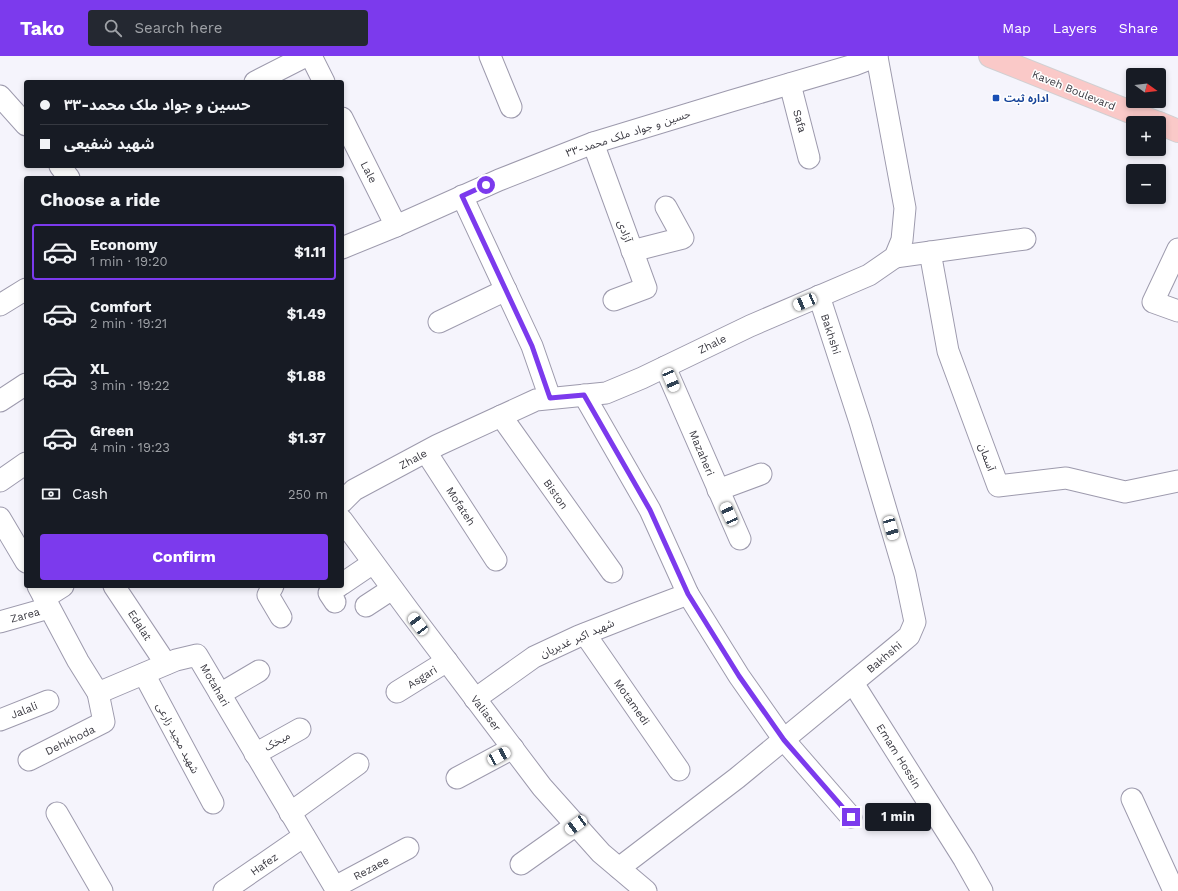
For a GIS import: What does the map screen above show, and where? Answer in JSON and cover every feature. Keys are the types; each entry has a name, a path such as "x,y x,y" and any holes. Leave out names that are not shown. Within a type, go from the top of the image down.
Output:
{"main road":[{"name":"Kaveh Boulevard","path":"990,56 1140,116"},
{"name":"Kaveh Boulevard","path":"1166,126 1178,131"}],"street":[{"path":"258,80 306,56"},
{"path":"311,56 323,80"},
{"path":"490,56 511,107"},
{"path":"877,56 905,208 902,240 895,257"},
{"name":"۳۳-حسین و جواد ملک محمد","path":"344,247 396,226 499,180 593,143 854,65 877,56"},
{"name":"Safa","path":"790,84 810,158"},
{"path":"0,96 24,123"},
{"name":"Lale","path":"344,122 396,226"},
{"name":"آزادی","path":"593,143 646,288 614,300"},
{"path":"462,196 532,346 550,398"},
{"path":"632,251 683,238 666,207"},
{"path":"895,257 1025,239"},
{"path":"1178,249 1153,302 1178,310"},
{"name":"آسمان","path":"930,252 948,351 998,486 1066,478 1125,492 1178,481"},
{"name":"Zhale","path":"344,500 354,490 426,452 536,400 606,393 642,378 750,326 869,276 895,257"},
{"path":"0,305 24,290"},
{"path":"439,322 506,290"},
{"name":"Bakhshi","path":"619,868 737,778 853,683 909,636 915,622 900,559 858,415 819,296"},
{"name":"Mazaheri","path":"665,367 740,539"},
{"path":"0,401 24,385"},
{"path":"584,395 650,510 688,594 739,676 784,740 851,817"},
{"name":"Biston","path":"501,416 612,572"},
{"name":"Mofateh","path":"426,452 496,560"},
{"path":"0,481 24,464"},
{"path":"718,490 761,474"},
{"path":"0,518 24,559"},
{"name":"Valiaser","path":"344,523 392,589 542,787 601,853 646,891"},
{"path":"344,587 373,563"},
{"name":"Zarea","path":"0,622 60,588"},
{"name":"Edalat","path":"115,588 166,664"},
{"path":"272,588 268,595 281,617"},
{"path":"366,606 392,589"},
{"name":"شهید اکبر غدیریان","path":"475,699 534,658 585,634 688,594"},
{"path":"44,597 78,661 98,693"},
{"name":"Motamedi","path":"585,634 679,770"},
{"name":"Motahari","path":"98,693 176,660 197,655 336,889"},
{"name":"Asgari","path":"397,692 447,661"},
{"path":"220,694 259,671"},
{"name":"شهید مجید زارعی","path":"144,674 213,803"},
{"name":"Emam Hossin","path":"853,683 964,859 982,891"},
{"name":"Dehkhoda","path":"29,760 104,722 98,693"},
{"name":"Jalali","path":"0,720 48,701"},
{"name":"میخک","path":"255,754 300,729"},
{"path":"457,778 513,748"},
{"path":"290,813 358,764"},
{"path":"1132,799 1174,891"},
{"path":"57,813 102,891"},
{"path":"521,864 576,825"},
{"name":"Hafez","path":"224,891 304,836"},
{"name":"Rezaee","path":"336,889 408,848"}],"place":[{"name":"اداره ثبت","path":"996,98"}],"route":[{"path":"486,185 462,196 532,346 550,398 584,395 650,510 688,594 739,676 784,740 851,817"}]}
